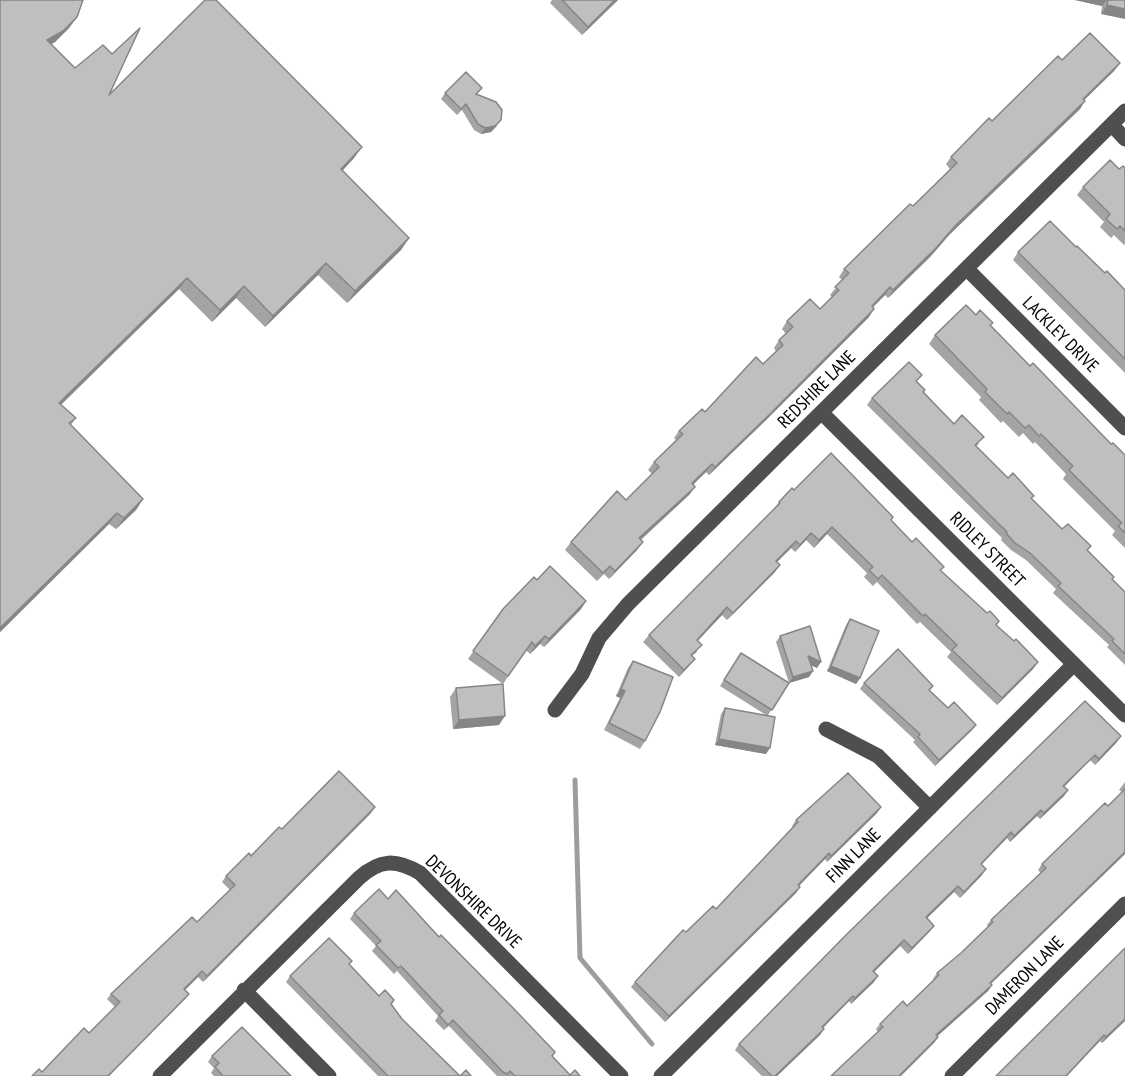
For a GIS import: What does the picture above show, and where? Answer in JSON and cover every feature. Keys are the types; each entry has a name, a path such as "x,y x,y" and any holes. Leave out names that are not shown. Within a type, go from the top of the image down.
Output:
{"street":[{"name":"REDSHIRE LANE","path":"555,710 582,674 599,638 628,604 1125,111"},
{"path":"1112,125 1125,139"},
{"name":"LACKLEY DRIVE","path":"967,269 1125,428"},
{"name":"RIDLEY STREET","path":"822,413 1125,715"},
{"name":"FINN LANE","path":"661,1076 1074,664"},
{"path":"826,729 878,756 930,808"},
{"name":"DEVONSHIRE DRIVE","path":"160,1076 244,990 371,867 394,862 420,873 621,1076"},
{"name":"DAMERON LANE","path":"952,1076 1125,904"},
{"path":"244,990 329,1076"}],"building":[{"path":"0,0 83,0 77,17 63,31 47,40 75,68 103,45 112,54 140,28 109,95 205,0 216,0 362,147 341,169 409,238 355,291 326,263 273,316 244,286 220,310 187,278 59,403 76,418 69,423 143,499 124,518 117,513 0,628"},
{"path":"562,0 615,0 588,27"},
{"path":"1108,0 1125,0 1125,9 1107,5"},
{"path":"1090,33 1120,63 1083,99 1085,101 955,226 893,290 890,287 872,306 874,309 770,414 715,467 712,464 692,483 695,487 639,538 643,542 615,571 610,566 603,573 571,542 617,491 626,500 659,467 654,462 683,434 679,431 702,409 705,412 756,357 763,364 783,345 779,340 793,327 787,321 810,299 820,309 839,290 835,287 849,273 844,269 910,204 913,206 957,163 951,157 989,118 992,121 1058,56 1062,60"},
{"path":"466,72 482,88 476,94 496,102 502,110 501,120 495,126 485,128 478,124 466,104 461,109 445,93"},
{"path":"1110,160 1119,169 1123,166 1125,168 1125,231 1120,226 1117,229 1106,219 1110,214 1083,187"},
{"path":"1050,221 1125,290 1125,359 1018,252"},
{"path":"966,305 976,315 980,310 993,323 990,325 1030,366 1033,363 1111,444 1113,443 1125,455 1125,533 1118,526 1122,523 1069,470 1073,466 1041,434 1039,436 1029,425 1025,428 1009,412 1007,414 985,392 987,389 935,335"},
{"path":"909,362 922,375 916,381 925,390 923,392 954,424 962,415 984,437 975,445 1008,478 1013,473 1034,496 1031,498 1062,529 1068,524 1091,546 1087,550 1114,577 1112,579 1125,592 1125,654 1112,641 1114,639 1058,586 1061,583 1030,553 1015,543 1007,532 872,398"},
{"path":"831,453 893,517 891,520 912,542 916,538 944,567 940,570 987,613 990,611 999,621 996,625 1014,641 1016,639 1038,662 1002,698 952,650 957,645 925,614 923,616 882,575 878,579 869,570 873,567 832,527 819,540 811,533 800,545 796,541 776,561 780,565 733,613 727,607 697,640 702,645 691,655 695,659 684,670 649,635 780,503 792,488 794,490"},
{"path":"550,566 586,601 549,639 545,636 535,646 532,642 508,676 473,651 503,609 534,577 537,580"},
{"path":"850,619 879,631 860,678 831,666"},
{"path":"810,626 821,662 808,656 813,671 793,677 780,636"},
{"path":"898,649 933,686 929,690 948,708 954,702 976,725 939,760 918,737 920,734 864,683"},
{"path":"741,653 789,683 772,710 724,680"},
{"path":"633,661 673,677 660,712 645,741 609,723 625,691 621,689"},
{"path":"503,684 505,716 459,720 456,688"},
{"path":"1085,701 1121,736 1099,759 1095,755 1063,786 1068,790 1044,813 1041,810 1014,836 1011,832 981,864 986,869 964,892 958,886 926,917 934,926 912,948 904,940 873,971 878,976 855,998 853,996 822,1027 824,1029 775,1076 772,1076 739,1044 846,935"},
{"path":"725,708 775,717 770,748 719,739"},
{"path":"339,771 375,807 207,976 202,971 184,989 189,994 108,1076 32,1076 39,1069 42,1072 84,1028 89,1033 120,1002 111,994 192,917 197,922 235,885 226,876 249,853 251,856 279,827 282,829"},
{"path":"848,773 881,807 831,856 829,853 798,885 800,887 669,1016 635,982 683,930 686,932 713,906 716,909 798,822 796,820"},
{"path":"1125,789 1125,852 990,983 992,985 936,1035 938,1037 899,1076 831,1076 883,1027 880,1024 903,1001 907,1006 939,975 937,973 993,922 991,920 1046,868 1042,864 1105,803 1108,806"},
{"path":"379,889 388,899 396,890 439,937 441,935 555,1052 552,1056 570,1075 575,1070 580,1076 515,1076 510,1071 507,1074 453,1020 448,1025 439,1015 443,1011 401,966 398,968 376,945 381,941 354,913"},
{"path":"329,938 352,961 349,964 379,996 385,990 394,1000 391,1004 402,1019 460,1076 388,1076 290,976"},
{"path":"1125,948 1125,1019 1106,1037 1104,1035 1066,1076 996,1076"},
{"path":"242,1027 291,1076 223,1076 215,1067 219,1063 212,1056"},
{"path":"466,1070 471,1076 460,1076"}],"waterway":[{"path":"575,780 580,958 652,1044"}]}
